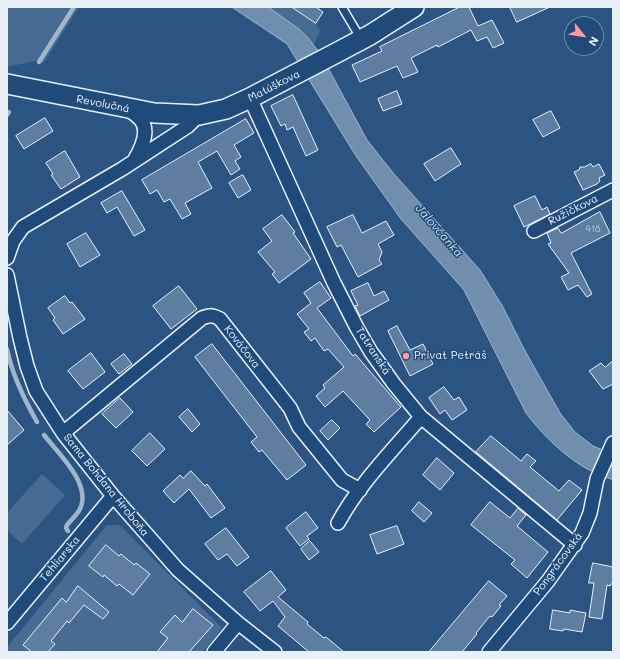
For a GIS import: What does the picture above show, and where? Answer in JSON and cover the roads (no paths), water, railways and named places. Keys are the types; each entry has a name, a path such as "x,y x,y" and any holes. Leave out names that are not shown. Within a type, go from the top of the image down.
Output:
{"main road":[{"name":"Matúškova","path":"199,115 226,109 250,98 338,52 414,7"},
{"name":"Revolučná","path":"7,84 154,113 199,115"}],"street":[{"name":"Tatranská","path":"250,98 331,276 357,328 390,378 421,417 575,544"},
{"path":"127,108 140,119 145,131 143,143 134,161"},
{"name":"Matúškova","path":"7,258 13,241 23,227 134,161 188,126 199,115"},
{"name":"Ružičkova","path":"534,231 613,190"},
{"name":"Sama Bohdana Hroboňa","path":"7,275 27,366 36,391 63,433 113,496 178,570 238,623 275,652"},
{"name":"Kováčova","path":"63,433 202,318 214,316 220,319 290,408 299,427 342,480 360,490"},
{"path":"338,524 347,506 421,417"},
{"name":"Pongrácovská","path":"489,652 548,581 582,533 590,513 597,479 612,444"},
{"name":"Tehliarska","path":"7,623 113,496"},
{"path":"214,652 238,623"}],"lane":[{"path":"342,7 361,39"}],"water":[{"name":"Jalovčanka","path":"232,7 268,7 299,29 308,38 320,53 367,140 394,174 480,270 503,307 524,349 560,413 575,432 593,446 613,454 613,480 589,470 566,455 551,442 526,413 464,290 401,219 356,156 287,44"}],"waterway":[{"path":"39,62 74,7"},
{"path":"7,349 19,387 37,422"},
{"path":"44,435 72,469 78,479 81,489 82,499 80,509 67,525 66,528 68,531"}],"place":[{"name":"Privat Petráš","path":"406,356"}]}
